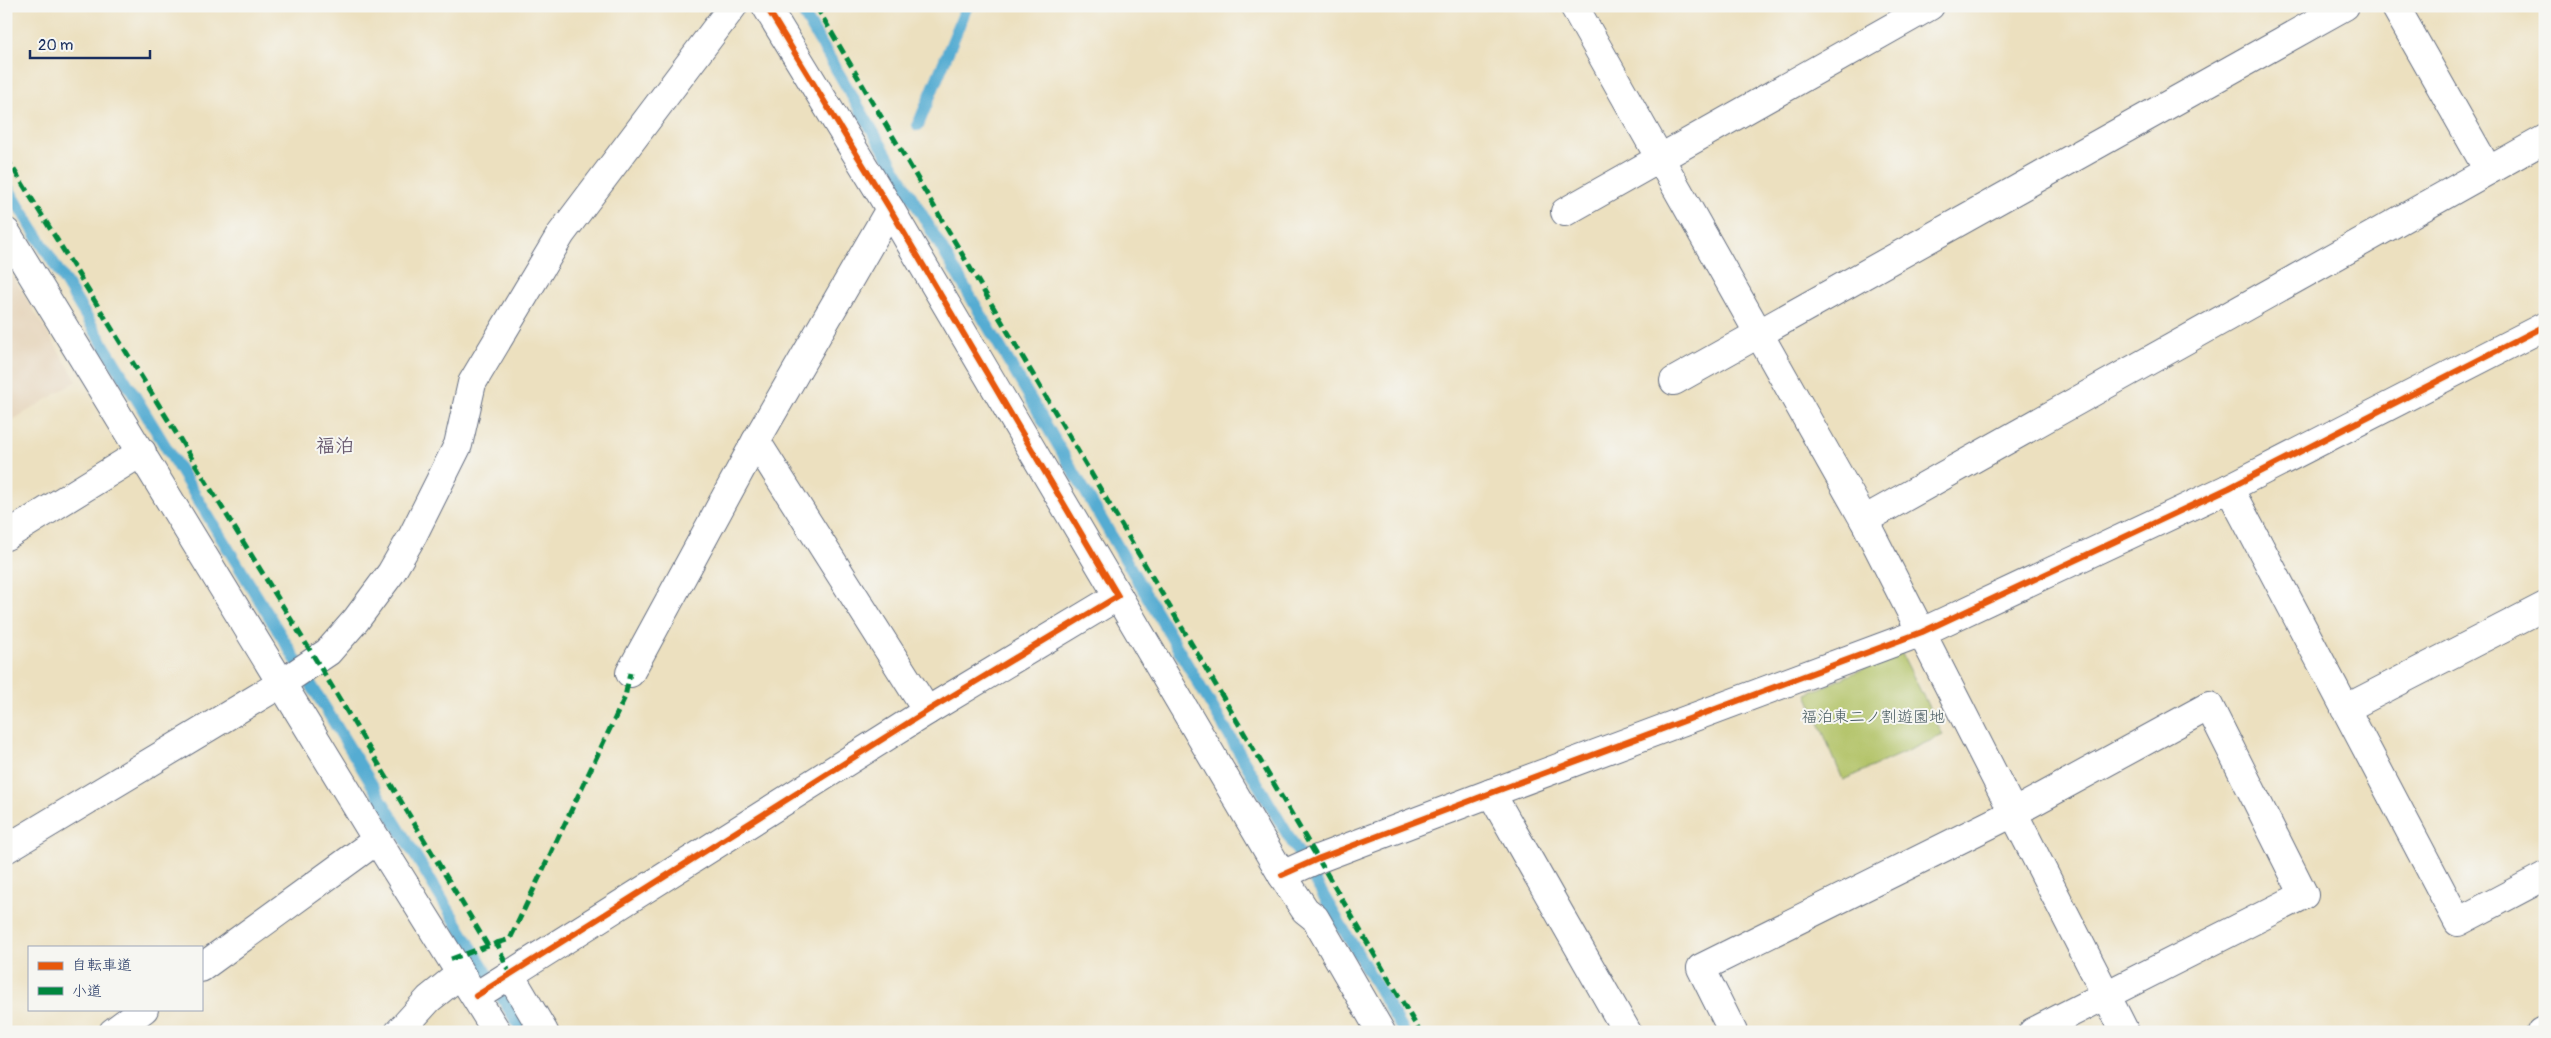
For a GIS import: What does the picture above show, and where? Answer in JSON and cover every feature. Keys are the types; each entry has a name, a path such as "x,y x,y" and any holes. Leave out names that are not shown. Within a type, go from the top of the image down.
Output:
{"street":[{"path":"6,849 295,674 328,652 356,620 391,573 414,535 458,445 472,383 560,234 733,6"},
{"path":"766,6 890,208 1118,596 1298,868 1305,910 1315,918 1381,1032"},
{"path":"1574,6 1864,520 2125,1032"},
{"path":"1565,212 1930,6"},
{"path":"1674,381 2345,6"},
{"path":"2395,6 2488,170"},
{"path":"1864,520 2545,139"},
{"path":"630,673 756,441 890,208"},
{"path":"6,232 142,452 295,674 377,840 460,974 495,985 544,1032"},
{"path":"1298,868 1491,793 1922,632 2229,488 2545,326"},
{"path":"756,441 926,711"},
{"path":"6,536 142,452"},
{"path":"2229,488 2458,922 2545,876"},
{"path":"495,985 926,711 1118,596"},
{"path":"2345,709 2545,606"},
{"path":"1733,1032 1701,968 2013,813 2209,706 2304,895 2033,1032"},
{"path":"1491,793 1627,1032"},
{"path":"202,967 377,840"},
{"path":"399,1032 429,998 460,974"},
{"path":"495,985 497,1032"},
{"path":"112,1032 143,1010"},
{"path":"2541,1032 2545,1030"}],"shaded area":[{"path":"6,265 77,381 6,424"}],"green space":[{"name":"福泊東二ノ割遊園地","path":"1901,652 1943,735 1843,780 1807,694"}],"waterway":[{"path":"799,6 1404,1032"},
{"path":"918,125 967,6"},
{"path":"6,185 523,1032"}],"marked path":[{"path":"816,6 1420,1032"},
{"path":"6,157 316,660 488,946 497,943 510,975"},
{"path":"497,943 510,939 625,697 630,673"},
{"path":"451,959 488,946"}],"cycle path":[{"path":"476,996 927,711 1118,596 890,209 766,6"},
{"path":"1282,875 1320,858 1491,793 1922,632 2229,488 2545,326"}],"district":[{"name":"福泊","path":"335,445"}]}
